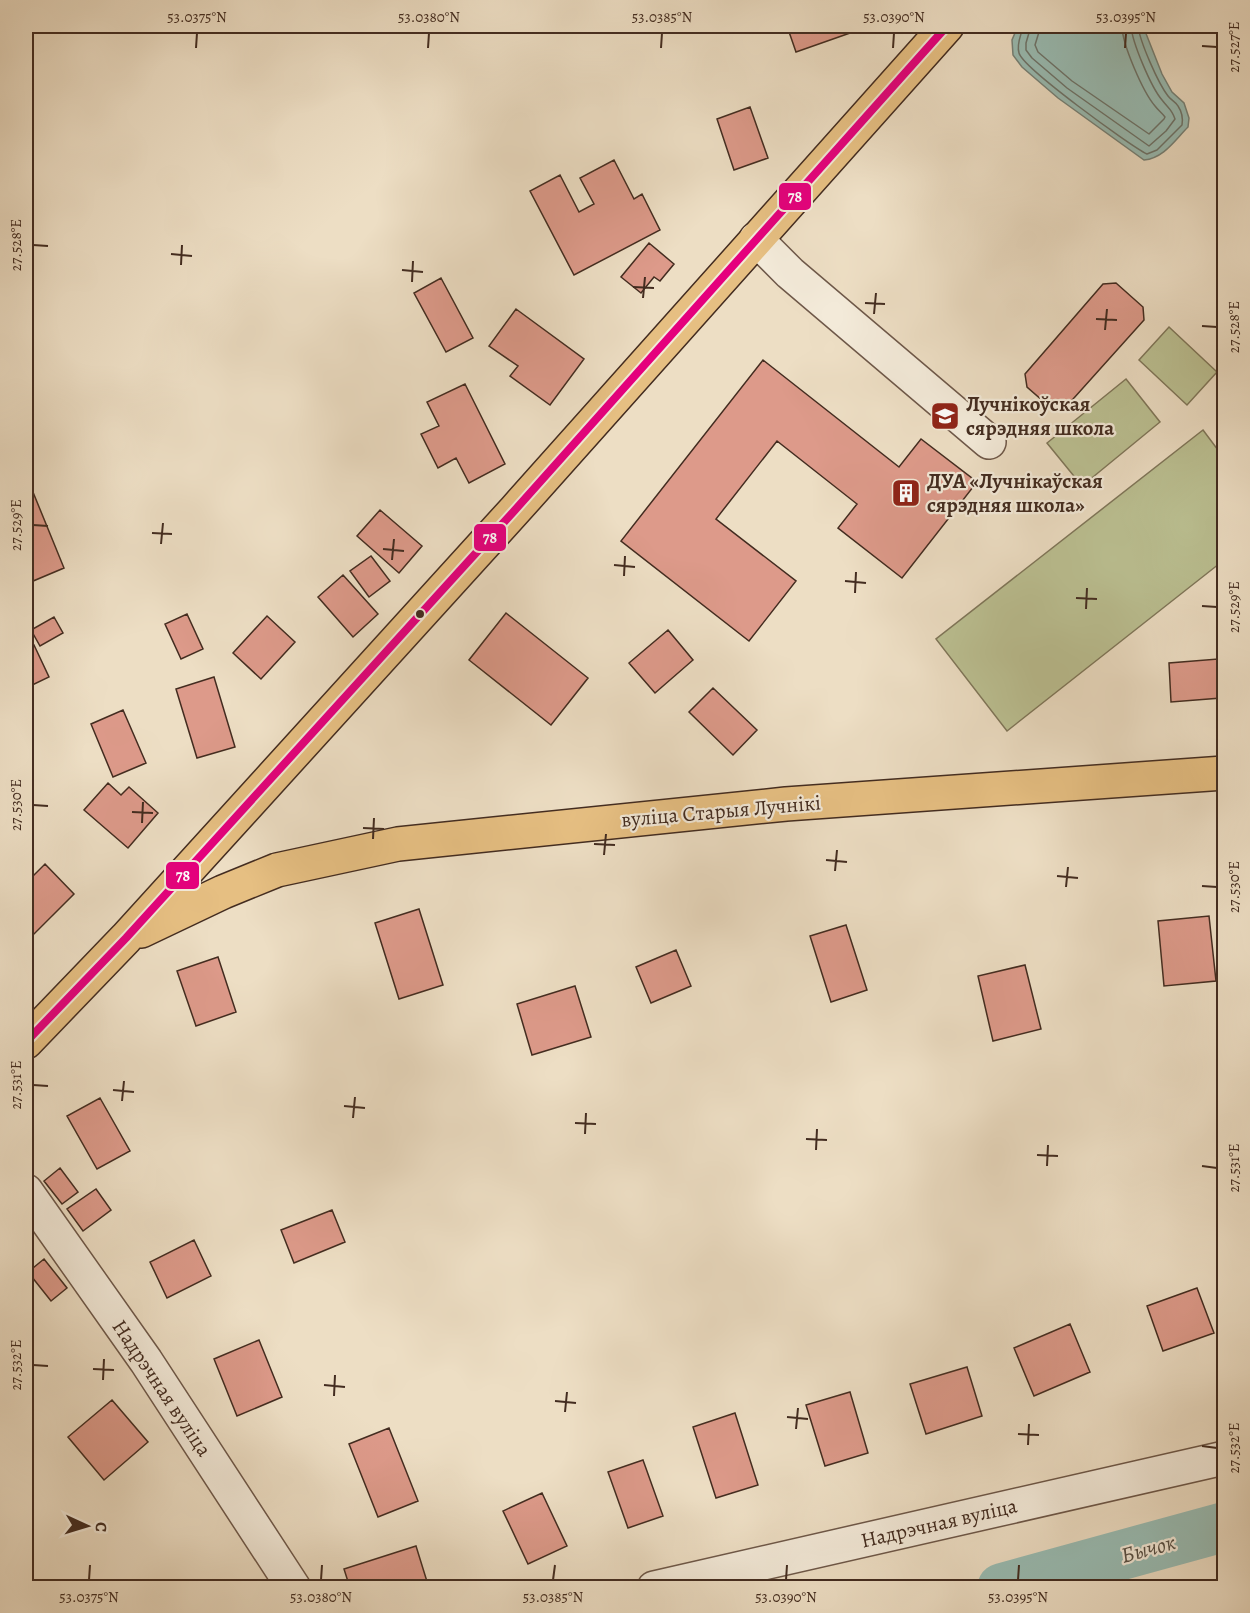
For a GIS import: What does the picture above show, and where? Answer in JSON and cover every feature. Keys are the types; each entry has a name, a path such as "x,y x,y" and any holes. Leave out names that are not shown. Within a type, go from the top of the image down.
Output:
{"main road":[{"name":"вуліца Старыя Лучнікі","path":"26,1042 126,938 515,510 947,26"},
{"name":"вуліца Старыя Лучнікі","path":"126,938 223,892 277,870 398,844 786,804 1224,772"}],"street":[{"path":"756,239 790,273 989,442"},
{"name":"Надрэчная вуліца","path":"26,1191 146,1361 294,1587"},
{"name":"Надрэчная вуліца","path":"654,1587 1224,1458"}],"green space":[{"path":"1169,327 1217,372 1187,405 1139,360"},
{"path":"1126,379 1160,422 1082,486 1047,443"},
{"path":"1203,430 1224,458 1224,560 1007,731 936,639"}],"water":[{"path":"1018,26 1143,26 1162,74 1172,92 1184,103 1189,118 1188,127 1163,152 1144,160 1058,98 1022,67 1013,55 1012,40"}],"building":[{"path":"787,26 870,26 796,52"},
{"path":"750,107 768,158 734,170 717,119"},
{"path":"614,160 634,199 642,194 660,230 574,275 530,191 560,175 579,212 594,204 580,178"},
{"path":"649,243 674,264 660,281 654,277 641,293 621,277"},
{"path":"441,278 473,338 446,352 414,293"},
{"path":"1116,283 1143,307 1144,320 1065,408 1051,408 1027,387 1025,374 1103,284"},
{"path":"516,309 584,359 550,405 510,376 518,366 489,346"},
{"name":"ДУА «Лучнікаўская сярэдняя школа»","path":"763,360 899,467 921,439 977,482 902,578 838,528 857,504 777,441 716,519 796,581 749,641 621,541"},
{"path":"465,384 505,464 469,483 456,458 438,468 421,434 439,426 427,402"},
{"path":"26,475 64,568 26,584"},
{"path":"380,510 422,546 399,573 357,536"},
{"path":"371,556 390,581 369,597 350,571"},
{"path":"343,575 378,614 353,637 318,597"},
{"path":"506,613 588,678 551,725 469,660"},
{"path":"187,614 203,649 181,659 165,624"},
{"path":"267,616 295,642 261,679 233,653"},
{"path":"54,617 63,633 40,646 31,630"},
{"path":"668,630 693,660 655,693 629,663"},
{"path":"34,645 49,677 26,688 26,649"},
{"path":"1218,659 1221,698 1171,702 1169,663"},
{"path":"214,677 235,747 197,758 176,689"},
{"path":"713,688 757,730 733,755 689,712"},
{"path":"123,710 146,763 113,777 91,724"},
{"path":"108,783 121,795 129,787 158,813 128,848 84,810"},
{"path":"45,864 74,894 34,934 26,925 26,883"},
{"path":"419,909 443,985 399,999 375,923"},
{"path":"1209,916 1216,981 1164,986 1158,921"},
{"path":"846,925 867,990 831,1002 810,936"},
{"path":"676,950 691,986 651,1003 636,967"},
{"path":"218,957 236,1012 196,1026 177,971"},
{"path":"1025,965 1041,1029 993,1041 978,976"},
{"path":"575,986 591,1037 532,1055 517,1004"},
{"path":"100,1098 130,1151 97,1169 67,1116"},
{"path":"60,1168 78,1192 62,1204 44,1181"},
{"path":"96,1189 111,1210 83,1231 67,1209"},
{"path":"332,1210 345,1242 294,1263 281,1230"},
{"path":"194,1240 211,1276 167,1298 150,1262"},
{"path":"44,1259 67,1288 51,1301 28,1272"},
{"path":"1197,1288 1214,1333 1163,1351 1147,1306"},
{"path":"1070,1324 1090,1372 1034,1396 1014,1348"},
{"path":"259,1340 282,1397 237,1416 214,1359"},
{"path":"967,1367 982,1416 926,1434 910,1384"},
{"path":"850,1392 868,1453 825,1466 806,1405"},
{"path":"112,1400 148,1442 104,1480 68,1437"},
{"path":"735,1413 758,1485 716,1498 693,1427"},
{"path":"389,1428 418,1501 378,1517 349,1444"},
{"path":"643,1460 663,1516 628,1528 608,1472"},
{"path":"542,1493 567,1546 528,1564 503,1511"},
{"path":"416,1546 429,1588 350,1588 344,1569"}],"waterway":[{"name":"Бычок","path":"1002,1588 1224,1527"}],"transit line":[{"name":"78","path":"26,1042 126,938 515,510 947,26"}],"place":[{"name":"Лучнікоўская сярэдняя школа","path":"945,416"},
{"name":"ДУА «Лучнікаўская сярэдняя школа»","path":"906,493"}]}
